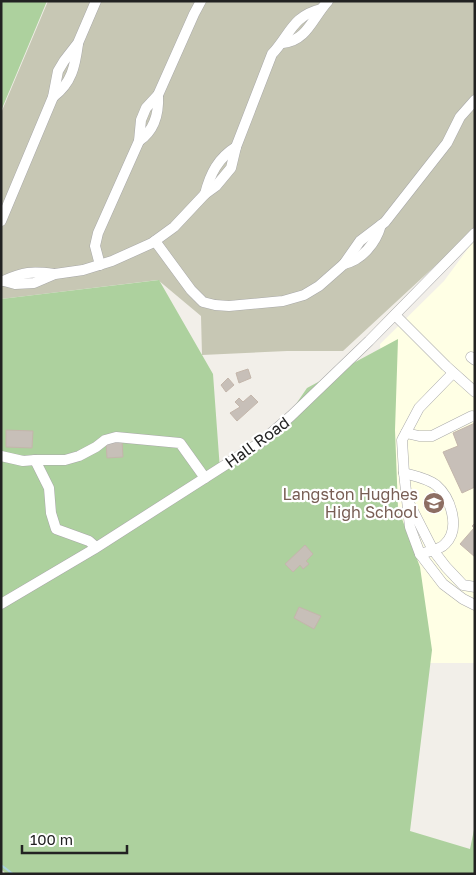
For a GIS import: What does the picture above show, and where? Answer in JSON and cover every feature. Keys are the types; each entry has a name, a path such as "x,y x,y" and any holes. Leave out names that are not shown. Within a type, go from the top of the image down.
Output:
{"street":[{"path":"1,221 53,97 58,71 78,43 96,1"},
{"path":"100,265 96,246 98,233 139,141 141,120 146,108 158,95 194,14 202,1"},
{"path":"2,281 19,273 55,274 83,270 112,262 155,241 174,227 205,194 208,182 222,156 236,147 272,54 283,43 299,18 324,5"},
{"path":"155,241 191,290 203,302 229,306 283,301 304,295 344,264 360,241 383,224 447,143 460,117 475,100"},
{"name":"Hall Road","path":"1,604 96,547 261,442 292,416 475,233"},
{"path":"395,315 475,392"},
{"path":"453,372 419,408 402,440 404,473 410,527 420,554 440,582 463,599 475,604"},
{"path":"406,433 432,436 472,416 475,417"},
{"path":"1,456 23,461 65,460 79,456 105,440 116,437 180,443 205,478"},
{"path":"35,460 49,488 51,513 56,530 89,541 96,547"},
{"path":"404,473 420,477 436,485 444,494 454,520 452,532 446,544 420,554"},
{"path":"407,498 433,550 463,585 475,587"},
{"path":"440,582 450,572"}],"shaded area":[{"path":"48,1 475,1 475,229 343,351 287,351 202,355 201,316 158,280 1,299 1,113"},
{"name":"Langston Hughes High School","path":"475,239 475,663 406,663 380,344 444,281"}],"green space":[{"path":"1,1 47,1 1,111"},
{"path":"159,280 213,374 220,470 272,439 307,388 398,339 395,430 398,508 420,567 432,650 410,831 470,849 475,825 475,874 6,874 1,869 1,299"}],"building":[{"path":"248,369 251,378 239,383 236,373"},
{"path":"228,378 234,385 226,392 221,385"},
{"path":"251,395 258,402 237,421 230,413 240,407 235,402 239,398 243,402"},
{"path":"475,423 475,487 462,493 443,452 458,446 453,433"},
{"path":"6,430 33,431 32,448 6,447"},
{"path":"122,440 123,457 107,458 106,441"},
{"path":"475,523 475,557 460,544 474,528 472,526"},
{"path":"305,545 313,554 306,561 309,564 303,569 300,565 293,572 285,564"},
{"path":"299,607 321,616 314,629 294,618"}],"waterway":[{"path":"1,865 13,874"}],"place":[{"name":"Langston Hughes High School","path":"434,503"}]}
